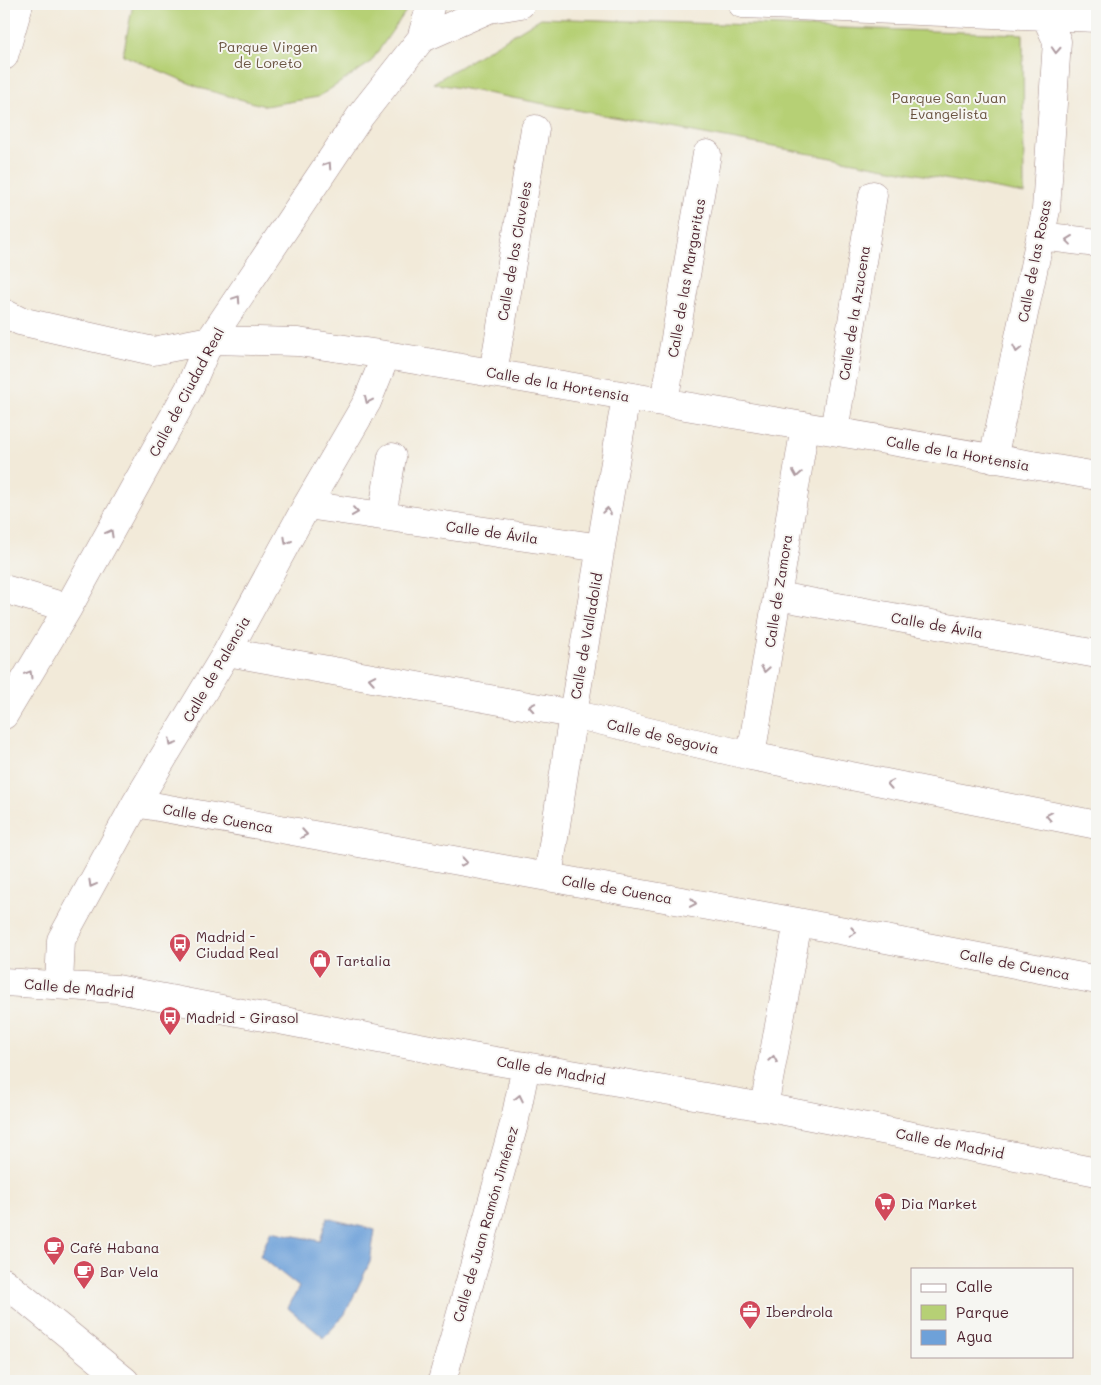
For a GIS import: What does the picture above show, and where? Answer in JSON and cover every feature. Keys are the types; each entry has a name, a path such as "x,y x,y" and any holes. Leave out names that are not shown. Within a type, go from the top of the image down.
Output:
{"street":[{"path":"4,56 19,4"},
{"name":"Calle de Ciudad Real","path":"4,715 68,608 189,389 210,340 361,115 421,39 431,4"},
{"path":"421,39 486,6 521,4"},
{"path":"742,4 1045,10 1097,18"},
{"name":"Calle de las Rosas","path":"993,459 1046,210 1057,42 1045,10"},
{"name":"Calle de los Claveles","path":"493,373 534,129"},
{"name":"Calle de las Margaritas","path":"664,402 707,154"},
{"name":"Calle de la Azucena","path":"834,432 873,195"},
{"path":"1041,236 1097,243"},
{"name":"Calle de la Hortensia","path":"9,318 153,352 210,340 298,342 386,355 1097,476"},
{"name":"Calle de Palencia","path":"59,985 61,940 136,803 227,652 307,505 367,402 386,355"},
{"name":"Calle de Valladolid","path":"548,877 626,396"},
{"name":"Calle de Zamora","path":"751,756 805,426"},
{"path":"382,516 392,456"},
{"name":"Calle de Ávila","path":"307,505 601,548"},
{"path":"4,589 68,608"},
{"name":"Calle de Ávila","path":"777,596 1097,654"},
{"name":"Calle de Segovia","path":"227,652 573,714 751,756 1097,825"},
{"name":"Calle de Cuenca","path":"136,803 798,922 1097,980"},
{"path":"764,1107 798,922"},
{"name":"Calle de Madrid","path":"4,982 117,989 526,1066 764,1107 1097,1172"},
{"name":"Calle de Juan Ramón Jiménez","path":"442,1381 514,1124 526,1066"},
{"path":"4,1282 125,1381"}],"green space":[{"name":"Parque Virgen de Loreto","path":"133,4 407,4 406,11 370,63 318,97 265,106 203,89 123,55"},
{"name":"Parque San Juan Evangelista","path":"541,18 1023,34 1024,194 433,83"}],"water":[{"path":"327,1218 375,1230 370,1262 345,1314 324,1338 288,1308 299,1287 260,1256 271,1231 320,1241"}],"place":[{"name":"Madrid - Ciudad Real","path":"180,963"},
{"name":"Tartalia","path":"320,979"},
{"name":"Madrid - Girasol","path":"170,1036"},
{"name":"Dia Market","path":"885,1222"},
{"name":"Café Habana","path":"54,1266"},
{"name":"Bar Vela","path":"84,1290"},
{"name":"Iberdrola","path":"750,1330"}]}
